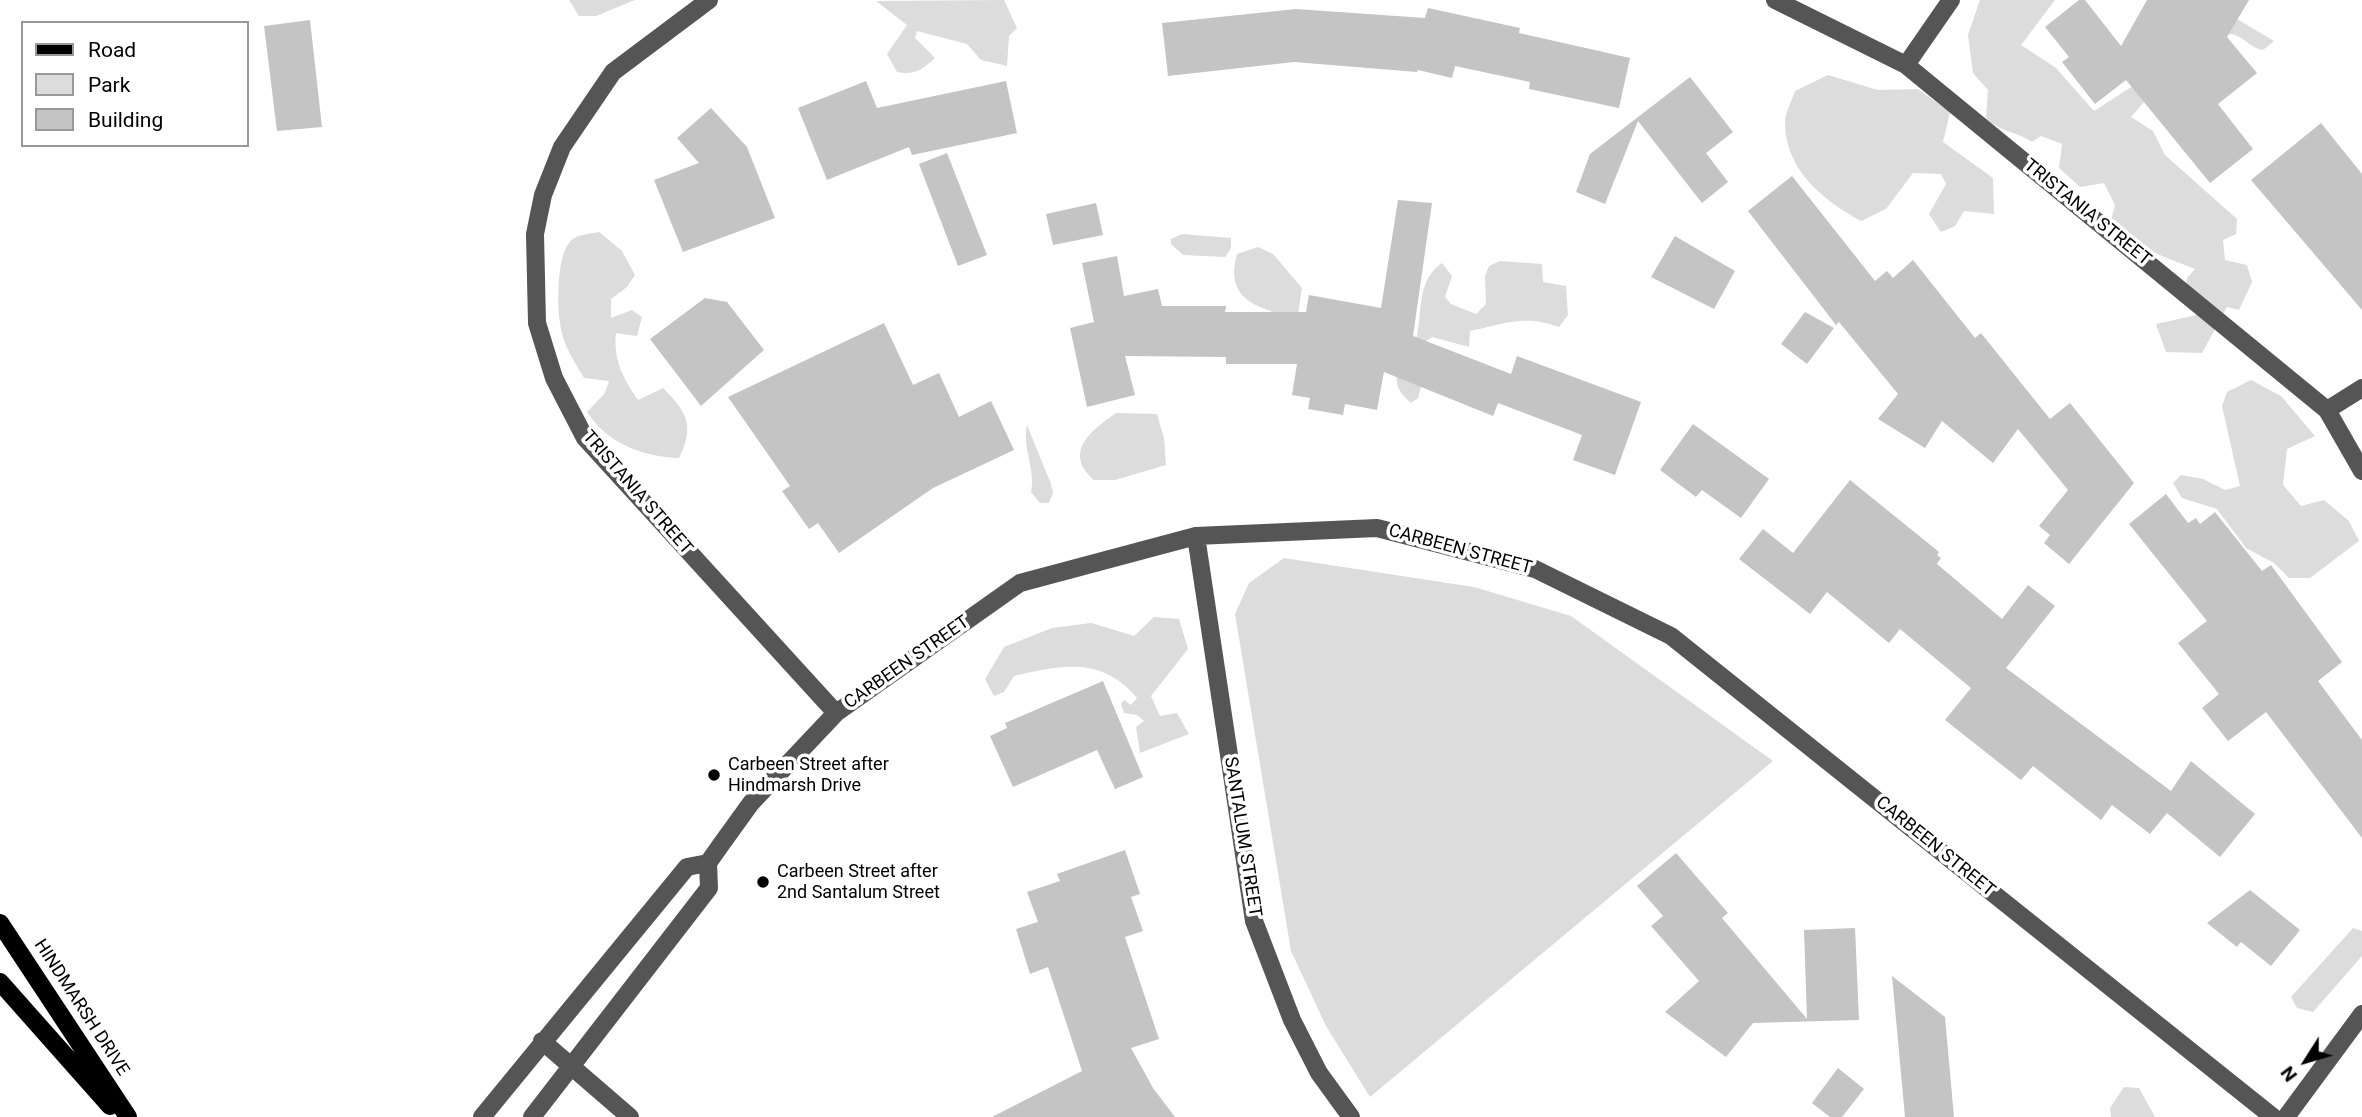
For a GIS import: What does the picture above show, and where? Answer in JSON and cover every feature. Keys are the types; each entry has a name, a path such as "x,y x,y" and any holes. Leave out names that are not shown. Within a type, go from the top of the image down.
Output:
{"main road":[{"name":"HINDMARSH DRIVE","path":"0,923 128,1117"},
{"name":"HINDMARSH DRIVE","path":"0,982 119,1117"}],"street":[{"name":"TRISTANIA STREET","path":"709,0 614,72 562,147 543,195 535,234 537,323 554,378 585,439 836,713"},
{"name":"TRISTANIA STREET","path":"1775,0 1906,65 2327,410 2362,471"},
{"path":"1906,65 1951,0"},
{"path":"2327,410 2362,388"},
{"name":"CARBEEN STREET","path":"532,1117 709,888 708,863 751,803 836,713 1020,583 1196,536 1377,528 1535,569 1671,636 2273,1117"},
{"name":"SANTALUM STREET","path":"1196,536 1254,921 1292,1020 1320,1073 1352,1117"},
{"name":"CARBEEN STREET","path":"482,1117 687,867 708,863"},
{"path":"2287,1117 2362,1014"},
{"path":"542,1041 630,1117"}],"green space":[{"path":"569,0 635,0 596,16 579,16"},
{"path":"1004,0 1017,28 1009,36 1007,66 981,60 967,44 917,31 915,38 935,58 918,71 897,72 887,54 907,25 876,1"},
{"path":"1980,0 2055,0 2021,45 2056,68 2094,111 2237,19 2274,41 2263,50 2235,35 2223,35 2209,41 2164,80 2131,117 2153,131 2165,155 2237,219 2236,234 2223,240 2225,260 2247,265 2252,282 2239,310 2227,307 2202,353 2166,352 2156,324 2201,314 2185,300 2187,278 2195,269 2149,250 2119,229 2111,220 2115,205 2104,183 2080,187 2059,168 2062,144 2041,136 2032,142 1996,126 1986,118 1988,90 1973,73 1968,35"},
{"path":"1828,75 1878,90 1918,89 1950,112 1943,142 1993,178 1994,214 1964,211 1955,226 1941,232 1929,214 1946,184 1941,174 1913,173 1886,209 1861,221 1820,193 1799,169 1792,155 1785,122 1795,91"},
{"path":"599,232 622,251 635,275 627,287 611,299 611,318 632,310 642,317 637,336 616,333 616,352 620,368 638,400 663,388 683,412 687,437 679,458 652,455 615,440 595,423 587,412 605,393 609,381 584,378 569,352 560,323 559,282 562,259 569,243 578,236"},
{"path":"1182,234 1231,238 1231,248 1225,257 1183,255 1171,244 1171,239"},
{"path":"1258,247 1273,254 1302,288 1296,327 1278,322 1271,311 1252,303 1239,291 1234,275 1237,254"},
{"path":"1500,261 1542,264 1543,282 1566,286 1568,315 1559,327 1524,321 1470,331 1469,347 1432,337 1426,341 1430,355 1418,398 1411,403 1398,388 1397,374 1415,345 1421,301 1431,274 1442,263 1452,276 1445,297 1451,304 1476,314 1486,304 1485,276 1489,266"},
{"path":"2251,380 2281,396 2315,436 2287,449 2283,485 2301,506 2324,500 2349,521 2359,541 2310,578 2289,578 2274,563 2246,548 2217,509 2182,498 2173,483 2181,475 2203,479 2225,490 2240,486 2222,406 2227,392"},
{"path":"1116,413 1157,414 1164,438 1166,465 1115,480 1094,480 1085,470 1081,451 1090,434"},
{"path":"1027,425 1051,484 1053,493 1049,503 1040,503 1031,492"},
{"path":"1284,558 1474,587 1571,616 1773,761 1370,1097 1326,1026 1291,951 1235,614 1249,583"},
{"path":"1154,617 1179,619 1188,649 1151,696 1160,716 1177,713 1189,734 1140,753 1136,727 1144,721 1137,715 1124,713 1121,704 1124,700 1131,705 1137,698 1110,675 1080,667 1048,669 1014,676 1004,692 994,696 985,679 1004,647 1052,628 1091,623 1134,636"},
{"path":"2353,928 2362,931 2362,956 2313,1012 2297,1008 2291,997"},
{"path":"2124,1087 2139,1088 2155,1117 2111,1117 2110,1108"}],"building":[{"path":"2079,0 2085,0 2121,46 2147,0 2249,0 2227,37 2257,73 2218,104 2253,149 2210,183 2126,80 2095,104 2062,62 2069,57 2045,27"},
{"path":"1428,8 1520,28 1519,33 1630,58 1619,108 1529,89 1530,82 1455,66 1452,78 1418,70 1294,62 1168,76 1162,23 1296,9 1425,18"},
{"path":"310,20 322,127 277,131 264,26"},
{"path":"1690,77 1733,132 1706,153 1728,182 1702,203 1638,121 1605,204 1576,192 1590,154"},
{"path":"866,81 877,108 1006,81 1017,133 912,155 909,147 827,180 798,108"},
{"path":"711,108 747,147 775,218 683,252 654,180 699,163 677,138"},
{"path":"2321,123 2362,174 2362,310 2251,180"},
{"path":"947,153 987,255 958,266 919,164"},
{"path":"1792,176 1875,281 1887,271 1893,278 1913,260 1975,338 1981,333 2050,419 2070,403 2134,483 2069,564 2044,543 2050,535 2039,526 2068,490 2018,429 1993,463 1942,421 1925,448 1878,419 1898,394 1839,322 1836,325 1748,211"},
{"path":"1398,200 1432,203 1413,336 1511,374 1517,356 1641,402 1615,475 1573,460 1582,435 1498,403 1493,416 1384,372 1377,410 1345,404 1343,415 1308,409 1310,398 1292,395 1297,364 1226,364 1226,357 1125,356 1135,395 1087,407 1070,328 1094,322 1082,263 1117,256 1124,296 1158,289 1162,306 1226,306 1225,312 1306,312 1309,295 1381,308"},
{"path":"1096,203 1103,235 1053,245 1046,214"},
{"path":"1675,236 1735,271 1714,309 1651,277"},
{"path":"705,298 727,302 764,350 701,406 650,339"},
{"path":"1805,312 1834,328 1807,364 1781,344"},
{"path":"884,323 913,385 939,373 959,417 991,401 1014,450 933,488 839,553 818,523 809,529 782,491 790,486 728,397"},
{"path":"1693,424 1769,479 1741,518 1702,490 1696,497 1660,470"},
{"path":"1850,480 1939,552 1937,555 1941,558 1937,564 2002,619 2028,585 2055,606 2006,668 2171,791 2191,761 2255,814 2220,857 2167,813 2150,834 2112,805 2101,820 2033,766 2021,780 1945,720 1971,688 1900,629 1889,643 1827,592 1810,614 1739,559 1763,529 1793,553"},
{"path":"2166,494 2188,523 2196,518 2200,524 2215,512 2262,571 2271,565 2342,662 2318,681 2362,740 2362,838 2266,712 2228,741 2202,708 2219,694 2178,643 2207,621 2129,524"},
{"path":"1103,681 1143,777 1115,789 1097,750 1013,787 990,736 1007,728 1005,723"},
{"path":"1125,850 1140,894 1131,897 1143,931 1125,937 1159,1039 1131,1048 1153,1088 1175,1117 992,1117 1082,1071 1048,967 1030,974 1016,929 1038,922 1027,892 1060,881 1057,874"},
{"path":"1676,853 1728,913 1722,918 1807,1019 1804,930 1855,928 1859,1020 1753,1023 1726,1057 1665,1012 1699,981 1651,926 1663,916 1637,886"},
{"path":"2250,890 2300,930 2271,966 2241,942 2237,947 2207,923"},
{"path":"1892,976 1945,1017 1954,1117 1905,1117"},
{"path":"1838,1068 1864,1089 1842,1117 1830,1117 1812,1103"}],"place":[{"name":"Carbeen Street after Hindmarsh Drive","path":"714,775"},
{"name":"Carbeen Street after 2nd Santalum Street","path":"763,882"}]}
